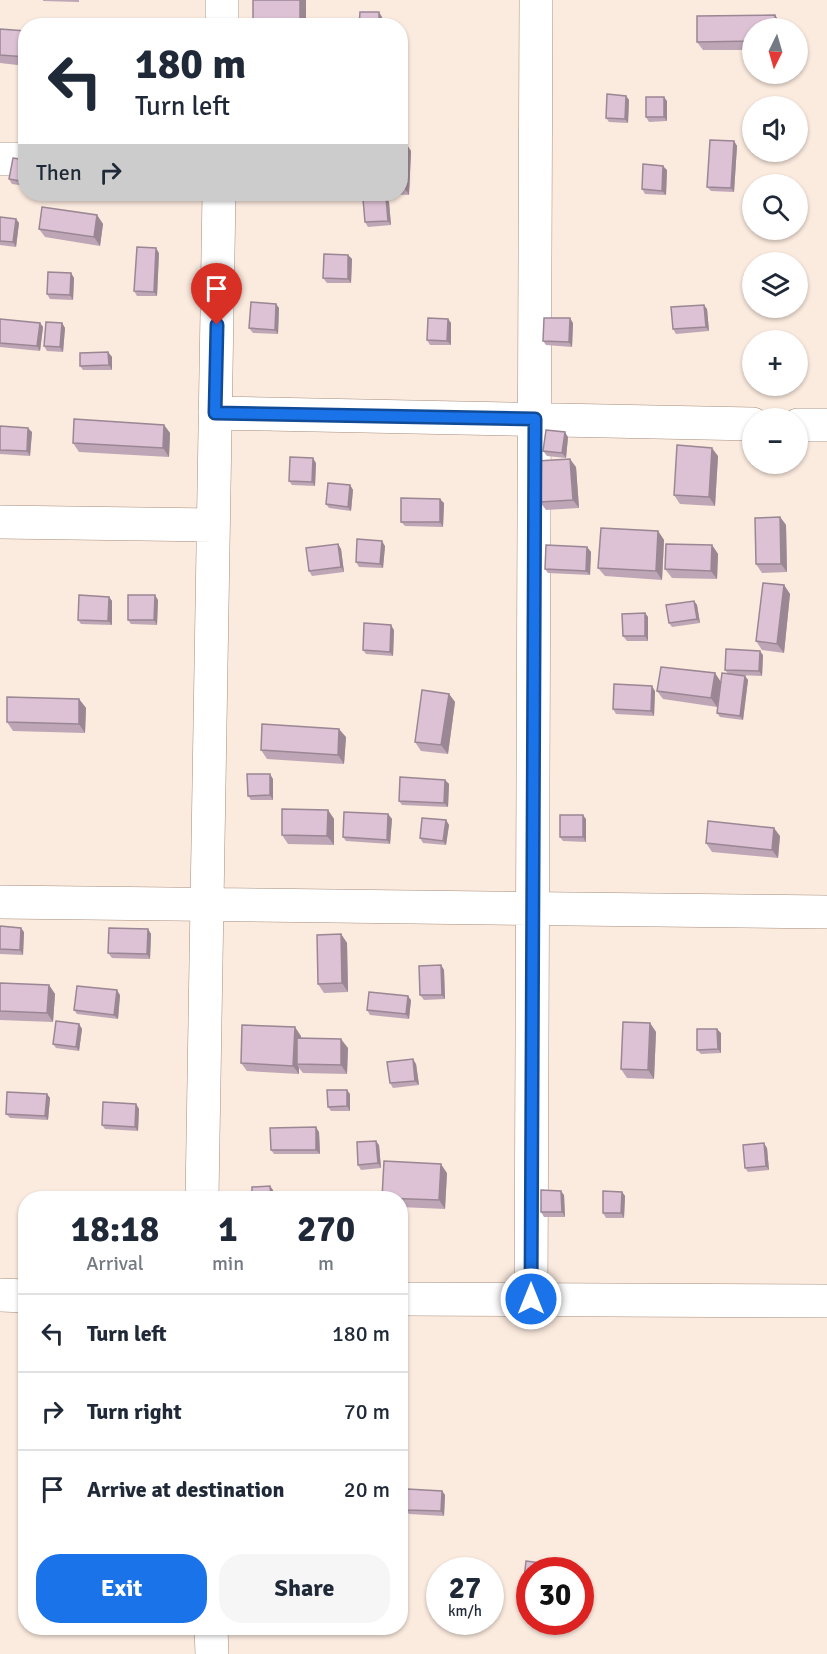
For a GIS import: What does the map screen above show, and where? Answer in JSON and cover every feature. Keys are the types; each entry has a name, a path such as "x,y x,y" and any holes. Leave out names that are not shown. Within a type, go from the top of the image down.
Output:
{"street":[{"path":"222,0 222,18"},
{"path":"531,1299 536,0"},
{"path":"0,159 18,159"},
{"path":"202,1191 219,201"},
{"path":"215,413 742,424"},
{"path":"808,424 827,425"},
{"path":"0,522 213,525"},
{"path":"0,902 827,912"},
{"path":"0,1295 18,1296"},
{"path":"408,1299 827,1301"},
{"path":"211,1635 212,1654"}],"building":[{"path":"253,0 300,0 300,18 253,18"},
{"path":"360,12 379,12 379,18 360,18"},
{"path":"775,15 775,18 742,18 742,41 697,42 697,16"},
{"path":"0,29 18,30 18,56 0,55"},
{"path":"607,94 626,96 625,119 606,118"},
{"path":"646,97 664,97 664,117 646,117"},
{"path":"710,140 734,141 731,188 707,187"},
{"path":"13,158 18,159 18,181 9,179"},
{"path":"643,164 663,166 662,191 642,189"},
{"path":"363,201 386,201 388,221 365,222"},
{"path":"42,207 97,215 94,237 39,229"},
{"path":"0,217 16,219 13,242 0,241"},
{"path":"137,247 156,248 154,292 134,291"},
{"path":"324,254 348,255 348,279 323,278"},
{"path":"48,272 71,273 70,295 47,294"},
{"path":"251,302 276,304 275,330 249,328"},
{"path":"704,305 706,327 673,329 671,307"},
{"path":"428,318 448,319 447,341 427,340"},
{"path":"544,318 570,318 569,342 543,341"},
{"path":"0,319 40,323 37,346 0,343"},
{"path":"46,322 62,323 60,347 44,346"},
{"path":"108,352 109,365 80,366 80,353"},
{"path":"74,419 164,425 163,448 73,443"},
{"path":"0,426 28,428 27,451 0,450"},
{"path":"546,430 565,432 562,453 543,451"},
{"path":"677,445 712,448 709,497 674,495"},
{"path":"290,457 313,458 312,482 289,481"},
{"path":"570,459 573,500 540,502 537,461"},
{"path":"328,483 350,485 348,507 326,504"},
{"path":"401,498 440,499 440,522 401,522"},
{"path":"780,517 781,564 756,564 755,518"},
{"path":"601,528 658,531 656,571 598,568"},
{"path":"357,539 382,541 380,564 356,562"},
{"path":"338,544 341,567 309,571 306,548"},
{"path":"666,544 712,545 711,571 665,569"},
{"path":"546,545 587,547 586,571 545,569"},
{"path":"763,583 784,585 777,644 756,641"},
{"path":"79,595 109,597 108,621 78,620"},
{"path":"128,595 155,595 154,620 128,620"},
{"path":"694,601 697,619 669,623 666,605"},
{"path":"645,613 645,636 623,636 622,614"},
{"path":"364,623 391,625 390,652 363,650"},
{"path":"726,649 760,651 759,671 725,670"},
{"path":"661,667 715,673 711,698 657,691"},
{"path":"722,673 745,676 740,716 717,713"},
{"path":"614,684 652,686 651,711 613,709"},
{"path":"422,690 449,694 441,745 415,742"},
{"path":"7,697 79,699 79,724 7,722"},
{"path":"262,724 339,729 338,755 261,750"},
{"path":"247,774 270,774 270,795 248,796"},
{"path":"400,777 445,780 444,803 399,801"},
{"path":"282,809 328,810 327,836 282,835"},
{"path":"344,812 388,814 387,840 343,837"},
{"path":"560,815 583,815 583,837 560,837"},
{"path":"422,818 446,820 443,841 420,838"},
{"path":"708,821 774,828 772,850 706,843"},
{"path":"0,926 21,928 20,950 0,949"},
{"path":"109,928 148,929 147,954 108,953"},
{"path":"341,934 342,983 318,984 317,935"},
{"path":"441,965 442,995 420,995 419,966"},
{"path":"0,983 49,985 47,1013 0,1011"},
{"path":"77,986 117,990 114,1015 74,1010"},
{"path":"369,992 408,996 406,1014 367,1010"},
{"path":"56,1021 79,1024 76,1047 53,1044"},
{"path":"623,1022 650,1023 648,1070 621,1069"},
{"path":"242,1025 295,1027 293,1066 241,1063"},
{"path":"697,1029 717,1029 718,1049 697,1050"},
{"path":"297,1038 341,1039 341,1065 297,1064"},
{"path":"413,1059 415,1081 390,1083 387,1062"},
{"path":"327,1090 347,1090 347,1106 328,1107"},
{"path":"7,1092 47,1094 45,1116 6,1114"},
{"path":"103,1102 136,1104 135,1127 102,1125"},
{"path":"316,1127 316,1150 271,1150 270,1128"},
{"path":"376,1141 378,1163 358,1165 357,1142"},
{"path":"764,1143 766,1166 745,1168 743,1145"},
{"path":"384,1161 441,1164 439,1200 408,1199 408,1191 382,1191"},
{"path":"270,1186 270,1191 252,1191 252,1187"},
{"path":"541,1190 561,1191 562,1212 541,1212"},
{"path":"603,1191 622,1192 621,1213 603,1213"},
{"path":"408,1489 442,1491 441,1511 408,1510"}],"route":[{"path":"217,325 215,413 535,419 531,1299"}]}
